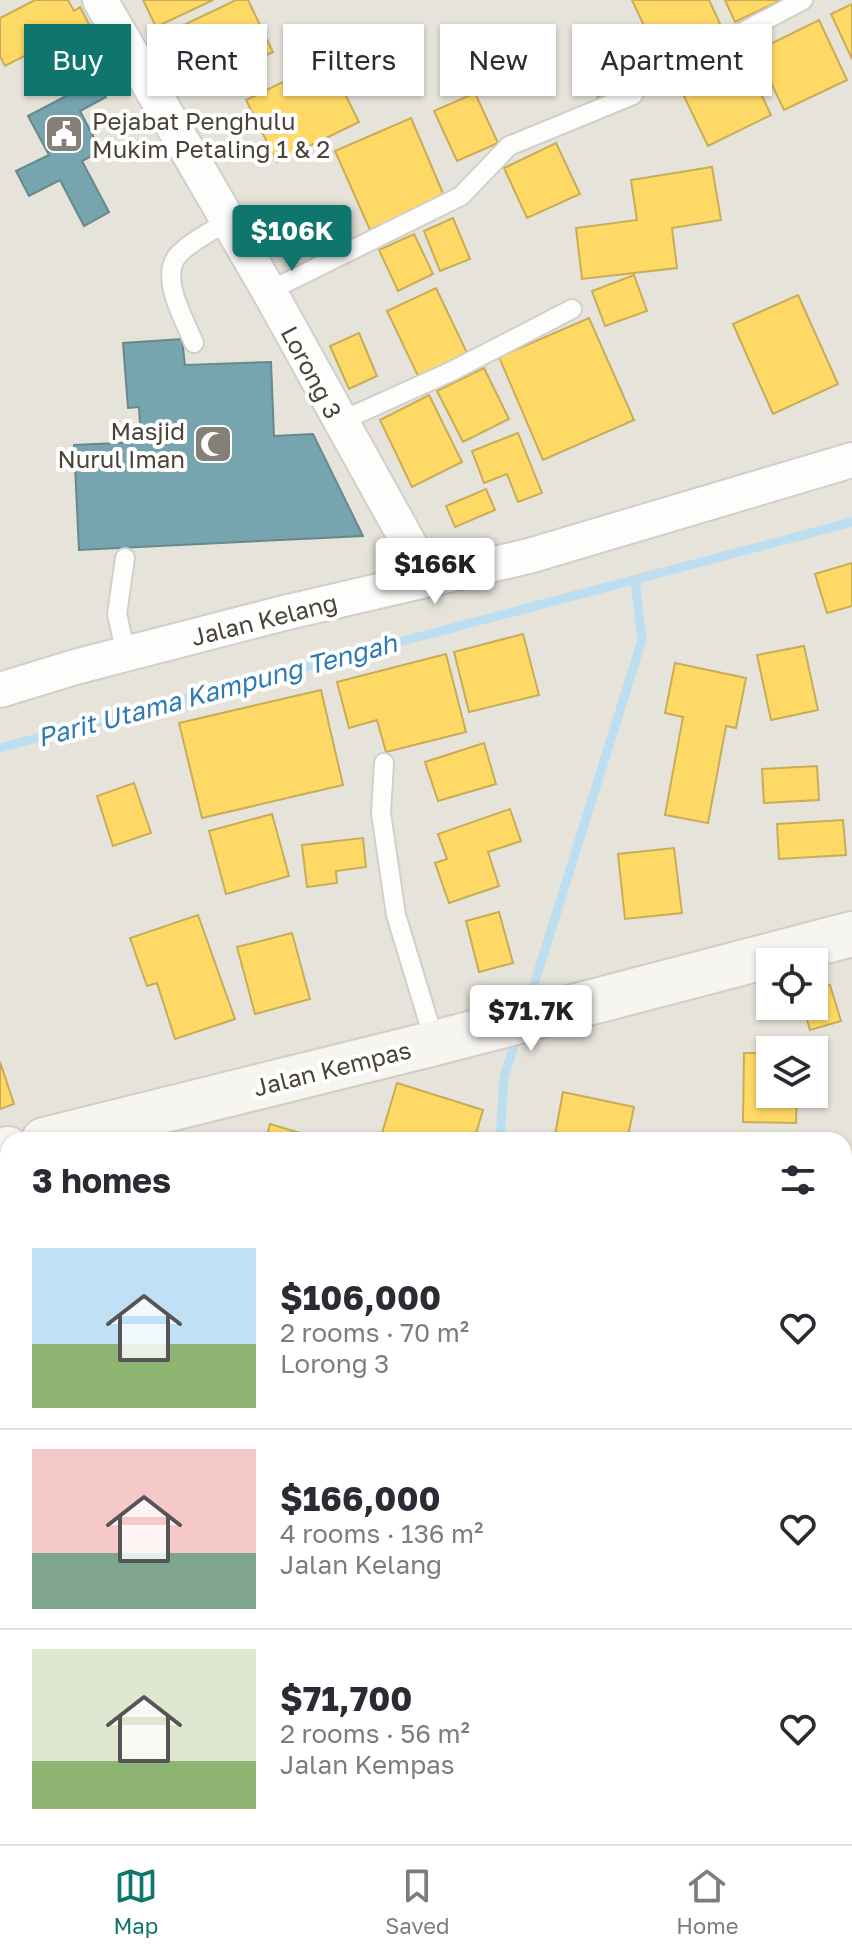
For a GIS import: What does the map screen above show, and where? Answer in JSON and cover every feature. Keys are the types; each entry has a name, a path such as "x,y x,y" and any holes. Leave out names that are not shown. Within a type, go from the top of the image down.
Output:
{"street":[{"name":"Lorong 3","path":"100,0 269,291 428,578"},
{"name":"Jalan Kelang","path":"0,690 126,654 428,578 529,556 852,460"},
{"name":"Jalan Kempas","path":"95,1132 522,1020 850,943"}],"lane":[{"path":"758,24 803,0"},
{"path":"269,291 461,196 509,146 631,96"},
{"path":"194,343 174,291 171,268 181,251 228,221"},
{"path":"339,422 450,372 572,309"},
{"path":"125,558 117,614 126,654"},
{"path":"384,763 381,813 396,915 435,1043"}],"shaded area":[{"path":"0,0 852,0 852,1132 0,1132"}],"building: Homes":[{"path":"35,0 68,0 74,11 80,7 89,24 24,24 24,56 5,66 0,56 0,18"},
{"path":"143,0 213,0 162,24 155,24"},
{"path":"236,0 248,0 260,24 186,24"},
{"path":"632,0 709,0 720,24 643,24"},
{"path":"725,0 781,0 735,22"},
{"path":"852,4 852,59 831,14"},
{"path":"819,20 847,80 784,110 772,85 772,43"},
{"path":"267,40 273,52 267,55"},
{"path":"283,82 283,96 346,96 359,122 277,162 246,100 267,96 267,90"},
{"path":"468,96 476,96 498,143 457,161 434,111"},
{"path":"684,96 762,96 771,115 708,146"},
{"path":"411,118 445,198 370,230 335,151"},
{"path":"556,143 580,194 527,218 504,168"},
{"path":"712,167 721,220 672,228 677,268 582,279 576,228 637,220 631,180"},
{"path":"453,218 470,259 440,271 424,231"},
{"path":"414,234 433,274 398,291 379,250"},
{"path":"634,275 647,311 605,326 592,291"},
{"path":"436,288 468,355 419,378 387,311"},
{"path":"798,295 838,384 773,414 733,324"},
{"path":"589,318 634,420 543,460 499,357"},
{"path":"359,333 377,376 349,389 330,346"},
{"path":"484,368 509,419 463,442 437,391"},
{"path":"429,395 462,462 412,487 380,420"},
{"path":"518,433 542,493 518,502 507,474 484,483 472,451"},
{"path":"486,489 495,510 455,527 446,506"},
{"path":"852,563 852,606 827,613 815,574"},
{"path":"523,634 539,695 469,712 454,652"},
{"path":"804,646 818,710 771,720 757,655"},
{"path":"446,654 466,732 386,752 377,720 349,728 337,682"},
{"path":"675,663 746,678 736,728 726,726 708,823 665,815 683,717 665,713"},
{"path":"321,690 343,785 202,818 179,723"},
{"path":"484,743 496,784 438,801 425,762"},
{"path":"817,766 819,800 764,803 762,769"},
{"path":"134,783 151,833 113,846 97,796"},
{"path":"510,809 521,841 488,852 499,886 449,903 435,863 447,859 438,834"},
{"path":"272,814 289,876 226,894 209,831"},
{"path":"843,820 846,855 779,859 777,824"},
{"path":"363,838 366,867 336,871 337,883 307,887 302,845"},
{"path":"674,848 682,913 625,919 618,854"},
{"path":"499,912 513,963 479,972 466,921"},
{"path":"198,915 235,1019 175,1039 157,983 147,986 130,938"},
{"path":"292,933 310,999 255,1014 237,947"},
{"path":"828,986 841,1021 810,1030 807,1020 828,1020"},
{"path":"744,1053 756,1053 756,1108 797,1108 796,1123 743,1122"},
{"path":"0,1062 14,1104 0,1109"},
{"path":"397,1083 483,1110 476,1132 382,1132"},
{"path":"563,1092 634,1107 629,1132 556,1132"},
{"path":"270,1124 296,1132 268,1132"}],"building: Public":[{"name":"Pejabat Penghulu Mukim Petaling 1 & 2","path":"66,96 105,96 80,111 101,151 82,161 109,212 84,226 60,180 29,196 16,171 49,155 28,116"},
{"name":"Masjid Nurul Iman","path":"182,339 185,365 271,362 274,436 313,434 363,536 79,550 74,445 141,442 139,407 128,408 123,343"}],"waterway":[{"name":"Parit Utama Kampung Tengah","path":"0,748 852,522"},
{"path":"527,1007 642,640 635,580"},
{"path":"501,1132 504,1077 517,1036"}],"place":[{"name":"Pejabat Penghulu Mukim Petaling 1 & 2","path":"64,134"},
{"name":"Masjid Nurul Iman","path":"213,444"}]}
